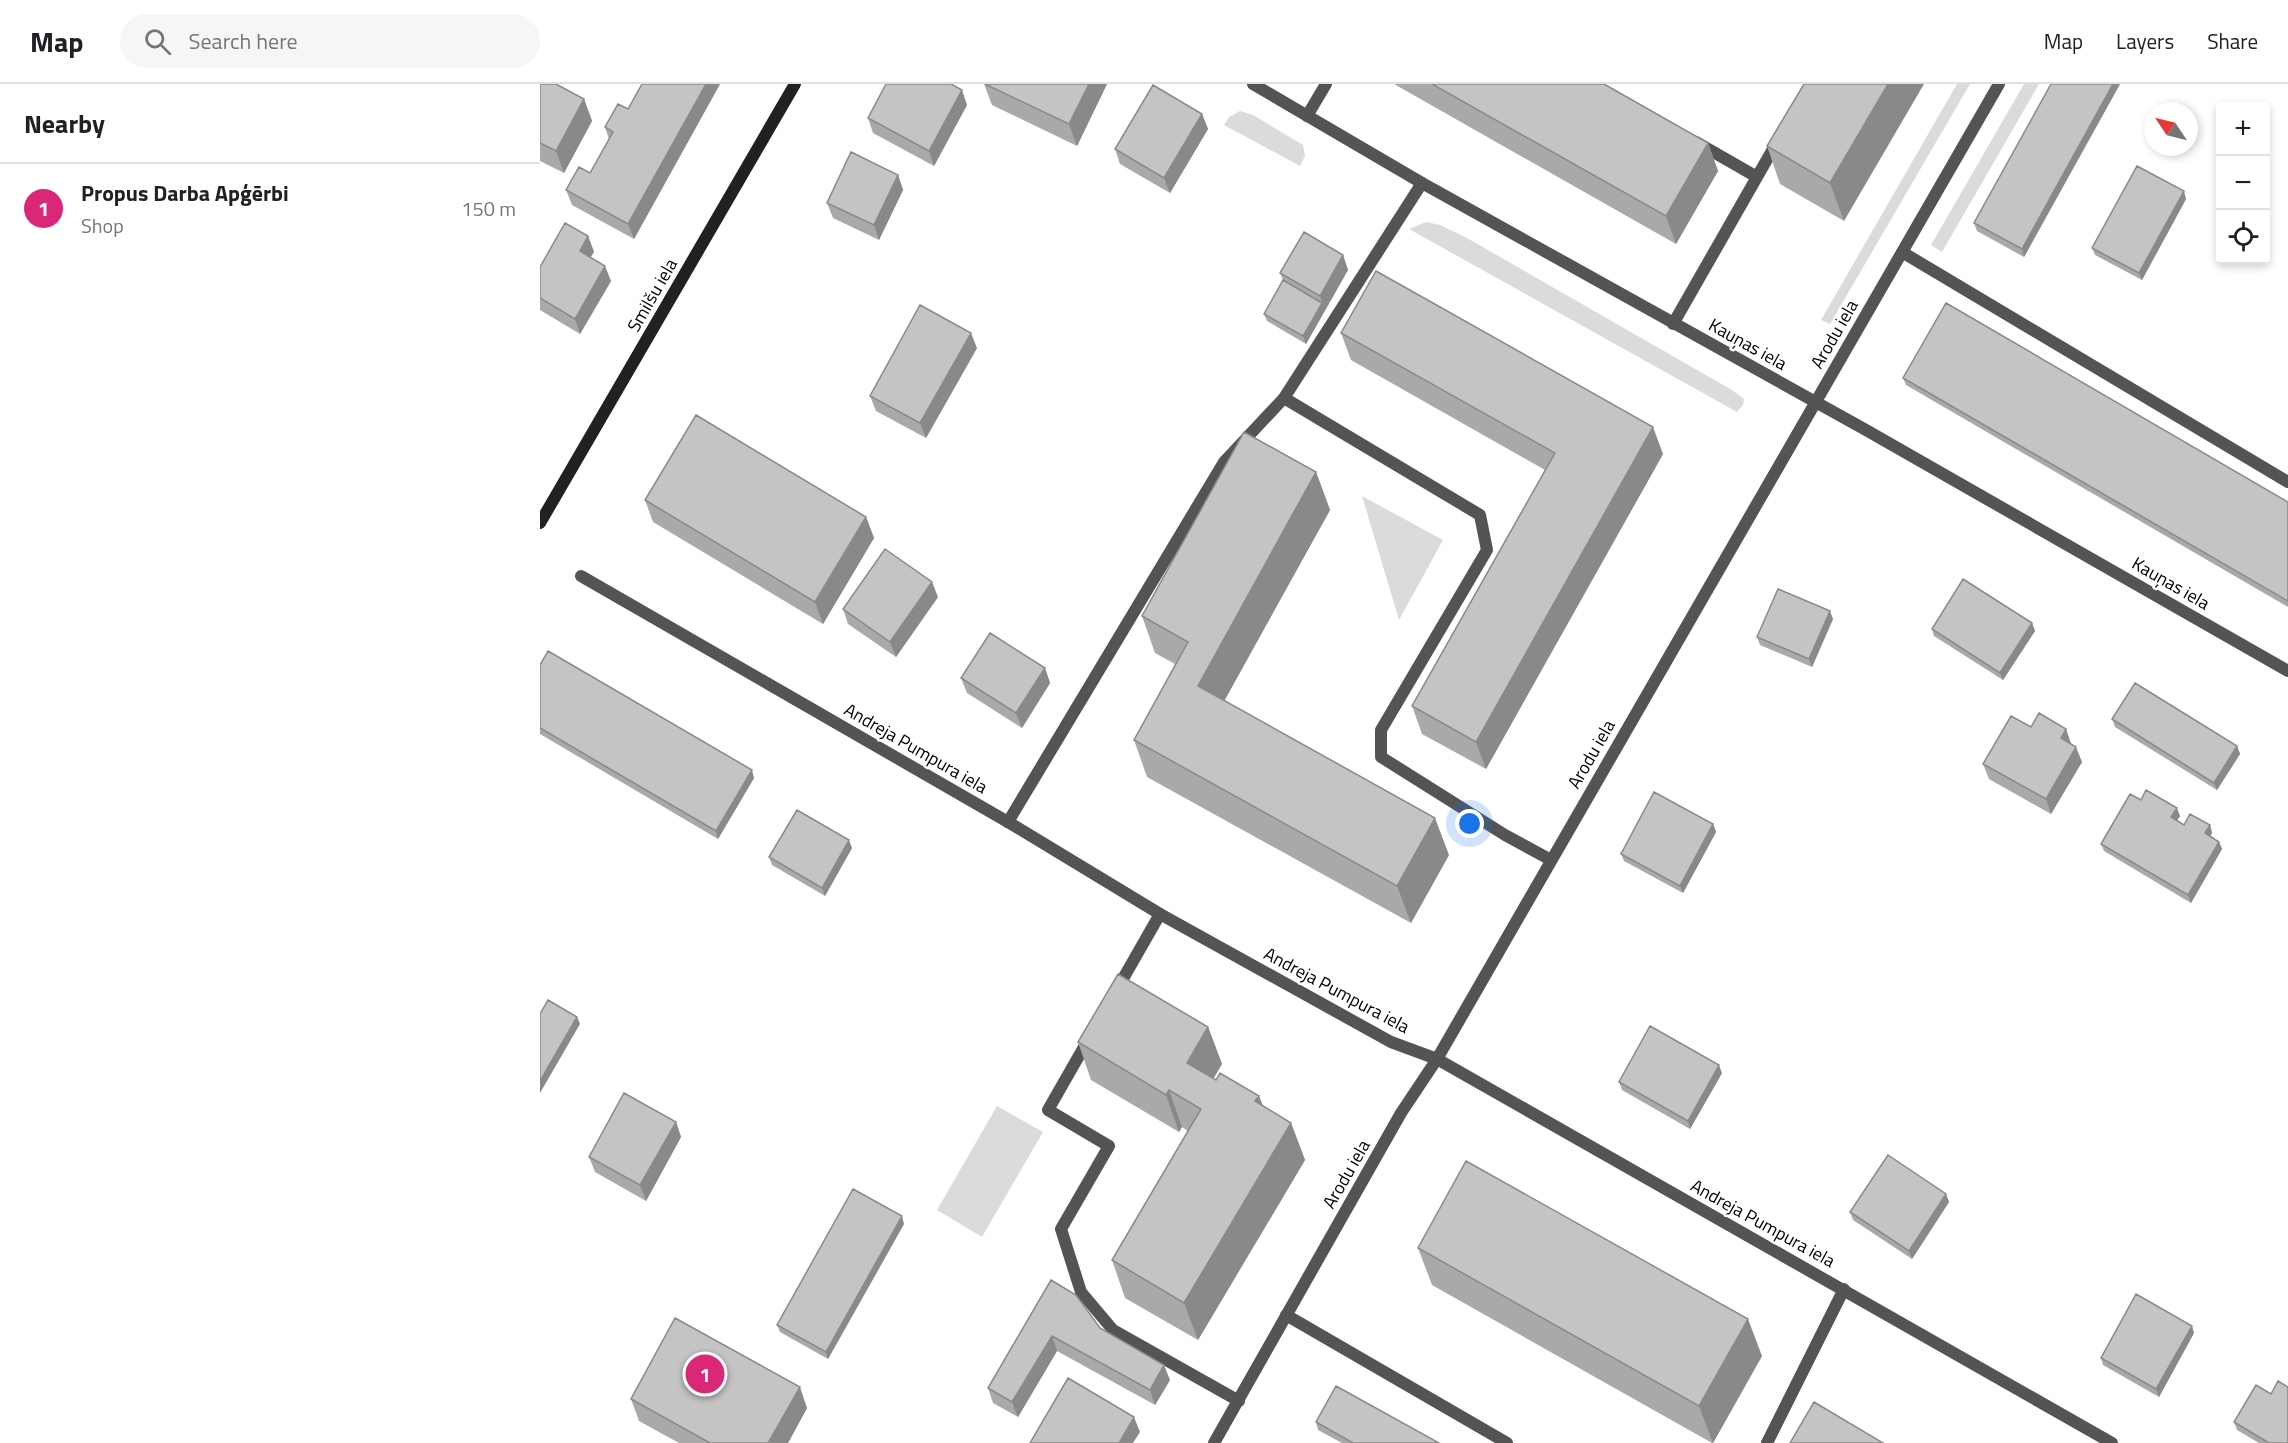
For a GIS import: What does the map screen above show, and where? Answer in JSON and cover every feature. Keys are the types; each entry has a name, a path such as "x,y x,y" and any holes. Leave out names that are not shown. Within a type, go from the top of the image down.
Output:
{"street":[{"name":"Smilšu iela","path":"540,523 795,84"},
{"name":"Kauņas iela","path":"1253,84 1422,183 1816,402 2288,671"},
{"path":"1307,116 1326,84"},
{"name":"Arodu iela","path":"1214,1443 1401,1113 1437,1059 1999,84"},
{"path":"1673,324 1786,126"},
{"path":"1687,137 1757,177"},
{"path":"1008,822 1224,462 1284,398 1422,183"},
{"path":"1902,252 2288,482"},
{"path":"1284,398 1480,515 1486,550 1381,730 1381,757 1505,835 1551,860"},
{"name":"Andreja Pumpura iela","path":"581,576 1008,822 1160,914 1391,1042 1437,1059 2112,1443"},
{"path":"1111,999 1160,914"},
{"path":"1094,1030 1048,1110 1109,1146 1061,1229 1081,1292 1113,1330 1239,1401"},
{"path":"1767,1443 1844,1289"},
{"path":"1286,1315 1507,1443"}],"shaded area":[{"path":"1957,84 1970,84 1830,324 1821,320"},
{"path":"2024,84 2039,84 1942,252 1931,245"},
{"path":"1240,111 1253,115 1303,145 1305,156 1300,166 1224,125 1229,117"},
{"path":"1426,222 1440,225 1467,238 1732,390 1744,399 1743,405 1737,412 1409,229"},
{"path":"1362,496 1443,540 1399,620"},
{"path":"997,1106 1043,1132 982,1237 937,1210"}],"building":[{"path":"540,84 556,84 584,99 556,151 540,143"},
{"path":"642,84 706,84 628,224 566,190 579,167 590,173 613,132 605,127 618,104 628,109"},
{"path":"886,84 951,84 962,90 929,151 868,118"},
{"path":"985,84 1089,84 1069,124"},
{"path":"1432,84 1604,84 1708,143 1666,216"},
{"path":"1804,84 1888,84 1830,183 1767,146"},
{"path":"2051,84 2113,84 2022,249 1974,223"},
{"path":"1153,85 1202,114 1164,178 1115,149"},
{"path":"851,152 898,175 874,225 827,203"},
{"path":"2137,166 2184,191 2139,273 2092,248"},
{"path":"565,223 588,236 580,251 605,266 575,319 540,298 540,267"},
{"path":"1304,232 1343,255 1320,296 1280,273"},
{"path":"1376,271 1653,427 1476,742 1412,706 1555,453 1341,333"},
{"path":"1283,280 1322,303 1303,336 1264,314"},
{"path":"1946,303 2288,502 2288,601 1903,378"},
{"path":"920,305 971,333 920,423 870,396"},
{"path":"696,415 866,517 815,602 645,500"},
{"path":"1244,432 1316,472 1198,686 1435,818 1397,886 1134,740 1188,642 1142,616"},
{"path":"885,549 932,582 890,642 843,609"},
{"path":"1963,579 2032,623 2000,673 1932,629"},
{"path":"1778,589 1830,611 1809,659 1757,637"},
{"path":"990,633 1045,668 1016,713 961,678"},
{"path":"548,651 752,770 716,831 540,728 540,665"},
{"path":"2135,683 2237,746 2214,783 2112,719"},
{"path":"2039,713 2066,729 2061,738 2076,747 2046,799 1983,764 2011,716 2031,727"},
{"path":"2146,790 2177,808 2171,817 2184,825 2190,814 2210,825 2205,833 2219,842 2188,895 2101,844 2130,794 2141,800"},
{"path":"1654,792 1713,824 1680,886 1621,854"},
{"path":"797,810 849,840 822,888 769,857"},
{"path":"1118,974 1208,1027 1187,1063 1216,1080 1220,1073 1259,1096 1255,1101 1291,1123 1184,1303 1112,1260 1201,1109 1169,1090 1166,1095 1078,1042"},
{"path":"548,1000 577,1017 540,1081 540,1014"},
{"path":"1650,1026 1719,1065 1688,1121 1619,1082"},
{"path":"624,1093 676,1122 640,1185 589,1157"},
{"path":"1888,1155 1946,1194 1909,1251 1850,1212"},
{"path":"1466,1161 1748,1319 1699,1406 1418,1248"},
{"path":"853,1189 902,1216 826,1352 777,1325"},
{"path":"1051,1280 1076,1295 1100,1328 1164,1365 1150,1390 1052,1336 1012,1402 988,1388"},
{"path":"2136,1294 2192,1326 2156,1389 2101,1358"},
{"path":"675,1318 800,1387 768,1443 710,1443 631,1399"},
{"path":"1068,1378 1134,1417 1119,1443 1030,1443"},
{"path":"2278,1381 2288,1387 2288,1443 2269,1443 2234,1422 2256,1385 2271,1394"},
{"path":"1336,1386 1439,1443 1353,1443 1316,1422"},
{"path":"1814,1402 1883,1443 1790,1443"}],"place":[{"name":"Propus Darba Apģērbi","path":"705,1374"}]}
